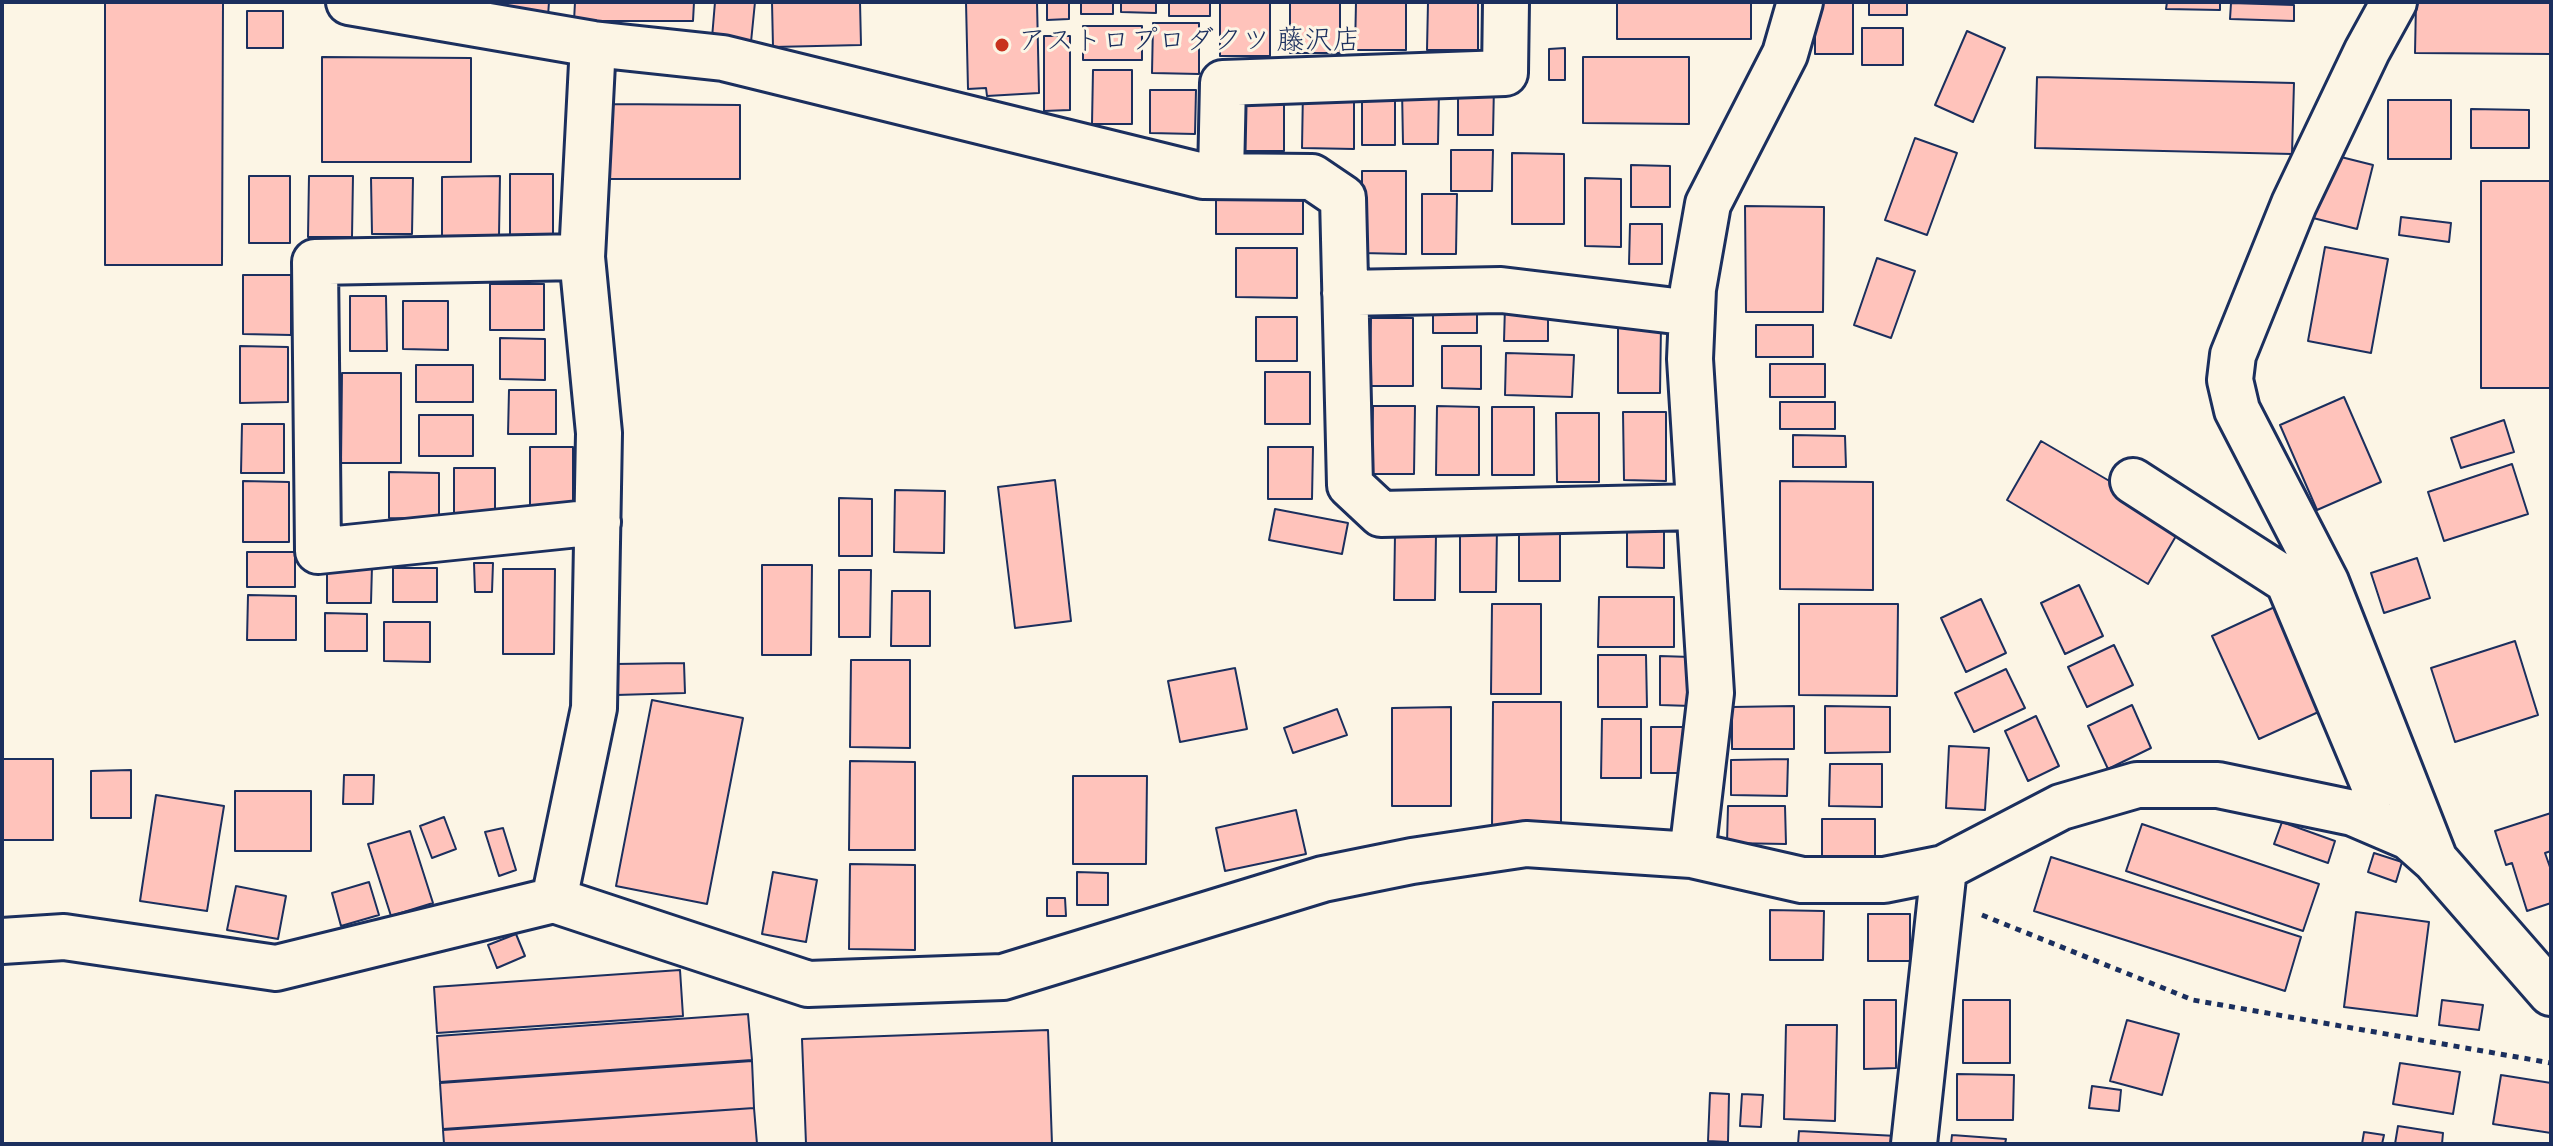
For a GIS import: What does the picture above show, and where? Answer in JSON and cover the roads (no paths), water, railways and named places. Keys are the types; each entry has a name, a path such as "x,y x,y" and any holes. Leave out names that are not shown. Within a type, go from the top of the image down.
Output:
{"street":[{"path":"349,2 593,44 723,58 1203,176 1312,177 1343,198 1350,485 1381,514 1699,507"},
{"path":"1221,176 1223,83 1505,73 1506,2"},
{"path":"1692,855 1711,693 1690,359 1692,313 1708,204 1785,54 1800,2"},
{"path":"2394,2 2367,51 2294,204 2233,355 2230,380 2237,410 2326,582 2435,860"},
{"path":"554,900 594,708 599,433 582,257 593,44"},
{"path":"582,257 315,262 318,551 598,522"},
{"path":"1345,293 1501,290 1692,313"},
{"path":"2133,481 2288,581 2393,831"},
{"path":"2,941 64,937 276,968 554,900 808,984 1003,977 1323,879 1412,861 1526,844 1692,855 1802,880 1943,883 2061,807 2137,785 2218,785 2353,813 2409,837 2435,860 2551,993"},
{"path":"1914,1144 1943,883"}],"place":[{"name":"アストロプロダクツ 藤沢店","path":"1002,45"}]}
